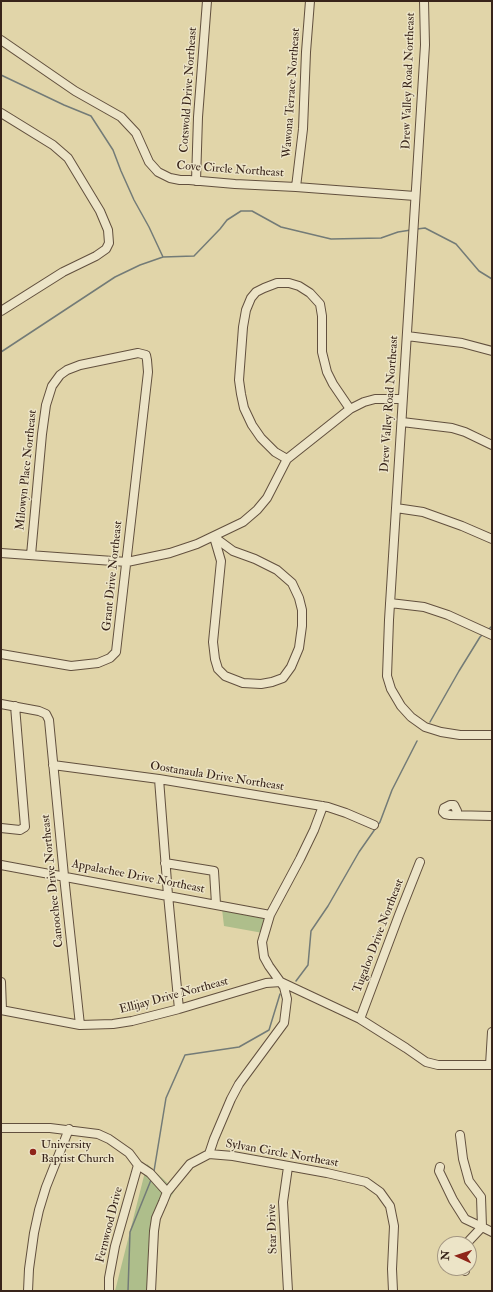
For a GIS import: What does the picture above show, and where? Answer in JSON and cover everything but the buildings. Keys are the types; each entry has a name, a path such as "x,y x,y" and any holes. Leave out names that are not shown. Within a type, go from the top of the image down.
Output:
{"street":[{"name":"Cotswold Drive Northeast","path":"196,181 198,116 207,1"},
{"name":"Wawona Terrace Northeast","path":"296,187 303,129 306,52 310,1"},
{"name":"Drew Valley Road Northeast","path":"424,1 425,45 402,399 402,422 390,603 387,676 392,689 402,706 411,717 425,727 441,732 460,735 492,735"},
{"name":"Cove Circle Northeast","path":"1,40 75,91 121,118 136,133 149,162 158,172 170,178 180,180 415,196"},
{"path":"1,113 53,145 68,158 100,211 108,230 109,243 106,250 63,272 1,311"},
{"path":"287,459 275,452 261,438 252,425 244,408 241,394 239,380 243,327 246,310 251,298 256,292 277,284 289,283 299,286 310,293 320,304 322,316 322,352 327,372 333,384 350,409"},
{"path":"407,336 462,344 492,351"},
{"name":"Grant Drive Northeast","path":"1,654 71,666 98,663 110,658 116,652 147,382 146,355 138,353 80,365 67,370 60,375 51,389"},
{"name":"Milowyn Place Northeast","path":"31,555 42,434 46,405 51,389"},
{"path":"1,553 127,562 170,553 198,544 243,522 257,510 267,498 287,459 350,409 364,402 375,399 402,399"},
{"path":"402,422 452,428 465,432 492,445"},
{"path":"396,508 423,512 492,539"},
{"path":"214,537 233,551 278,570 292,583 299,598 302,610 302,626 299,648 291,668 283,678 261,684 243,683 225,676 218,669 213,642 221,560 214,537"},
{"path":"390,603 424,607 448,615 492,635"},
{"path":"1,704 15,706 25,827 20,830 1,828"},
{"name":"Canoochee Drive Northeast","path":"15,706 46,714 49,720 80,1026"},
{"name":"Oostanaula Drive Northeast","path":"53,765 159,779 323,806 336,809 374,825"},
{"path":"159,779 165,863 179,1009"},
{"path":"209,1154 231,1098 239,1084 284,1023 286,999 284,987 264,957 262,942 270,915 279,901 306,848 323,806"},
{"path":"457,815 492,816"},
{"name":"Tugaloo Drive Northeast","path":"360,1019 420,862"},
{"path":"165,863 214,871 216,904"},
{"name":"Appalachee Drive Northeast","path":"1,865 270,915"},
{"path":"1,982 2,1010"},
{"path":"281,982 360,1019 426,1062 438,1065 491,1065 492,1032"},
{"name":"Ellijay Drive Northeast","path":"2,1010 80,1026 113,1024 132,1021 179,1009 266,983 281,982"},
{"path":"1,1128 68,1129 98,1134 109,1139 129,1153 138,1165 150,1173 167,1192"},
{"path":"28,1291 29,1269 39,1210 68,1129"},
{"path":"460,1136 463,1159 470,1181 481,1197 482,1227 474,1236"},
{"name":"Sylvan Circle Northeast","path":"151,1291 156,1218 167,1192 190,1164 209,1154 233,1156 327,1173 366,1182 380,1192 390,1206 394,1226 392,1269 393,1291"},
{"name":"Fernwood Drive","path":"109,1291 109,1278 115,1246 138,1165"},
{"name":"Star Drive","path":"288,1167 283,1202 288,1291"},
{"path":"440,1167 439,1171 453,1200 465,1219 492,1232"}],"green space":[{"path":"222,909 268,916 263,933 224,926"},
{"path":"147,1164 175,1190 158,1218 152,1291 115,1291"}],"waterway":[{"path":"1,75 91,116 113,150 134,200 163,257"},
{"path":"1,352 115,277 140,265 163,257 194,256 227,220 241,211 252,211 281,227 331,239 381,238 398,232 411,230"},
{"path":"417,229 425,228 456,244 479,271 492,279"},
{"path":"489,629 492,626"},
{"path":"430,722 459,671 483,634"},
{"path":"296,981 308,965 311,931 328,906 359,852 380,822 392,790 417,741"},
{"path":"154,1171 166,1098 185,1055 239,1047 269,1030 280,994"},
{"path":"128,1291 130,1232 151,1180"}],"place":[{"name":"University Baptist Church","path":"33,1152"}]}
